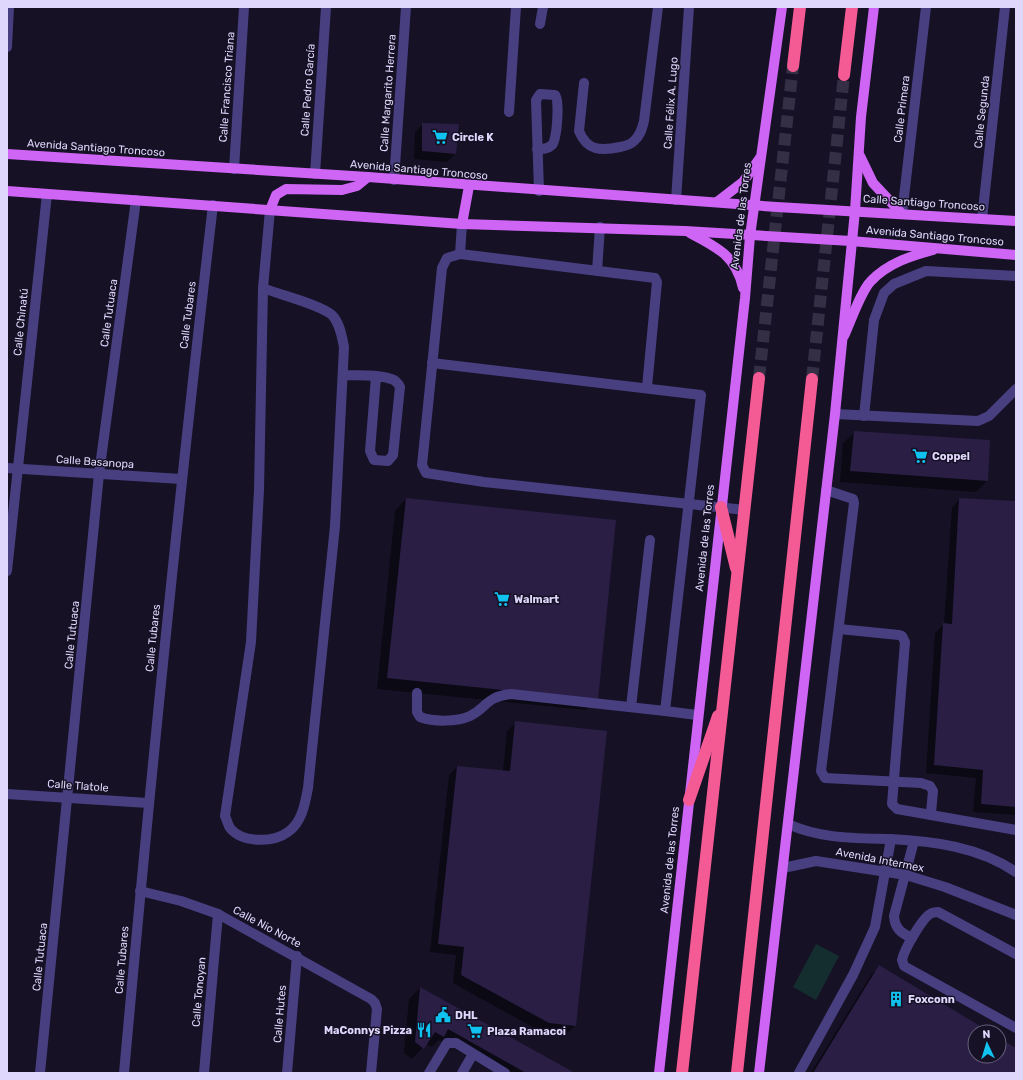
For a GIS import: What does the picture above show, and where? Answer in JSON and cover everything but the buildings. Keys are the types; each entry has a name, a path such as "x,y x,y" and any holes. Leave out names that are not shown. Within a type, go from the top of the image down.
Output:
{"highway":[{"path":"793,66 800,7"},
{"path":"844,75 852,7"},
{"path":"682,1073 738,576 758,378"},
{"path":"737,1073 812,379"},
{"path":"721,507 738,576"},
{"path":"689,800 725,694"}],"main road":[{"name":"Avenida de las Torres","path":"658,1073 745,298 750,236 782,7"},
{"path":"759,1073 835,414 855,211 861,117 874,7"},
{"path":"859,153 867,172 874,183 891,204 902,214"},
{"name":"Avenida Santiago Troncoso","path":"7,154 368,177 469,186 830,210"},
{"path":"717,202 743,182 762,155"},
{"path":"270,210 276,195 286,189 342,190 357,186 368,177"},
{"path":"462,224 469,186"},
{"path":"7,191 462,224 600,227 851,241"},
{"name":"Calle Santiago Troncoso","path":"830,210 1016,221"},
{"path":"685,231 714,246 734,263 740,276 745,298"},
{"name":"Avenida Santiago Troncoso","path":"851,241 1016,255"},
{"path":"841,343 870,281 887,267 907,257 940,248"}],"street":[{"path":"7,47 9,7"},
{"name":"Calle Francisco Triana","path":"234,169 244,7"},
{"name":"Calle Pedro García","path":"315,174 326,7"},
{"name":"Calle Margarito Herrera","path":"394,180 406,7"},
{"path":"509,112 516,7"},
{"path":"540,24 543,7"},
{"path":"584,83 579,131 582,138 591,146 604,151 629,145 641,132 644,122 658,7"},
{"name":"Calle Félix A. Lugo","path":"676,200 689,7"},
{"name":"Calle Primera","path":"902,214 926,7"},
{"name":"Calle Segunda","path":"982,219 1004,7"},
{"path":"537,149 546,149 551,146 555,140 558,101 556,95 540,94 536,100 537,149 539,191"},
{"name":"Calle Chinatú","path":"7,571 47,194"},
{"name":"Calle Tutuaca","path":"40,1073 99,474 136,200"},
{"name":"Calle Tubares","path":"124,1073 148,803 181,479 213,205"},
{"path":"263,288 319,308 332,316 340,330 344,347 335,526 308,788 304,810 298,821 288,832 273,838 256,840 241,836 231,828 226,816 251,642 259,490 263,288 270,210"},
{"path":"460,254 462,224"},
{"path":"597,270 600,227"},
{"path":"646,387 656,280 653,277 460,254 447,258 442,268 422,465 426,473 484,482 745,510"},
{"path":"864,416 874,320 884,293 894,284 926,271 1016,276"},
{"path":"432,363 646,387 701,395 665,711"},
{"path":"343,375 376,377 391,379 397,382 400,387 393,455 388,461 374,460 370,451 376,377"},
{"path":"835,414 978,421 989,416 1016,389"},
{"name":"Calle Basanopa","path":"7,468 181,479"},
{"path":"826,490 846,495 853,499 854,502 821,771 825,778 930,786 933,791 931,813"},
{"path":"631,707 650,540"},
{"path":"838,629 899,635 904,638 905,642 892,804 897,809 931,813 970,823 1016,830"},
{"path":"417,693 417,712 420,718 425,720 458,720 471,715 492,698 511,694 697,715"},
{"name":"Calle Tlatole","path":"7,794 148,803"},
{"name":"Avenida Intermex","path":"788,824 815,834 859,839 892,839 948,845 980,854 1016,872"},
{"path":"799,1073 868,946 875,927 892,839"},
{"path":"912,938 901,933 896,928 894,916 914,841"},
{"name":"Avenida Intermex","path":"783,868 816,861 906,875 945,886 990,903 1016,915"},
{"name":"Calle Nio Norte","path":"140,891 181,901 218,914 365,994 375,1003 377,1010 371,1073"},
{"path":"1016,954 938,912 932,913 925,918 903,955 902,963 904,966 1016,1028"},
{"name":"Calle Tonoyan","path":"204,1073 218,914"},
{"name":"Calle Hutes","path":"287,1073 297,956"},
{"path":"429,1073 447,1043 456,1043 505,1073"},
{"path":"462,1073 473,1054"}],"green space":[{"path":"816,944 839,956 816,1000 793,987"}],"tunnel":[{"path":"759,378 793,66"},
{"path":"812,379 844,75"}],"place":[{"name":"Circle K","path":"440,137"},
{"name":"Coppel","path":"920,456"},
{"name":"Walmart","path":"502,599"},
{"name":"Foxconn","path":"896,999"},
{"name":"DHL","path":"443,1015"},
{"name":"MaConnys Pizza","path":"424,1030"},
{"name":"Plaza Ramacoi","path":"475,1031"}]}
